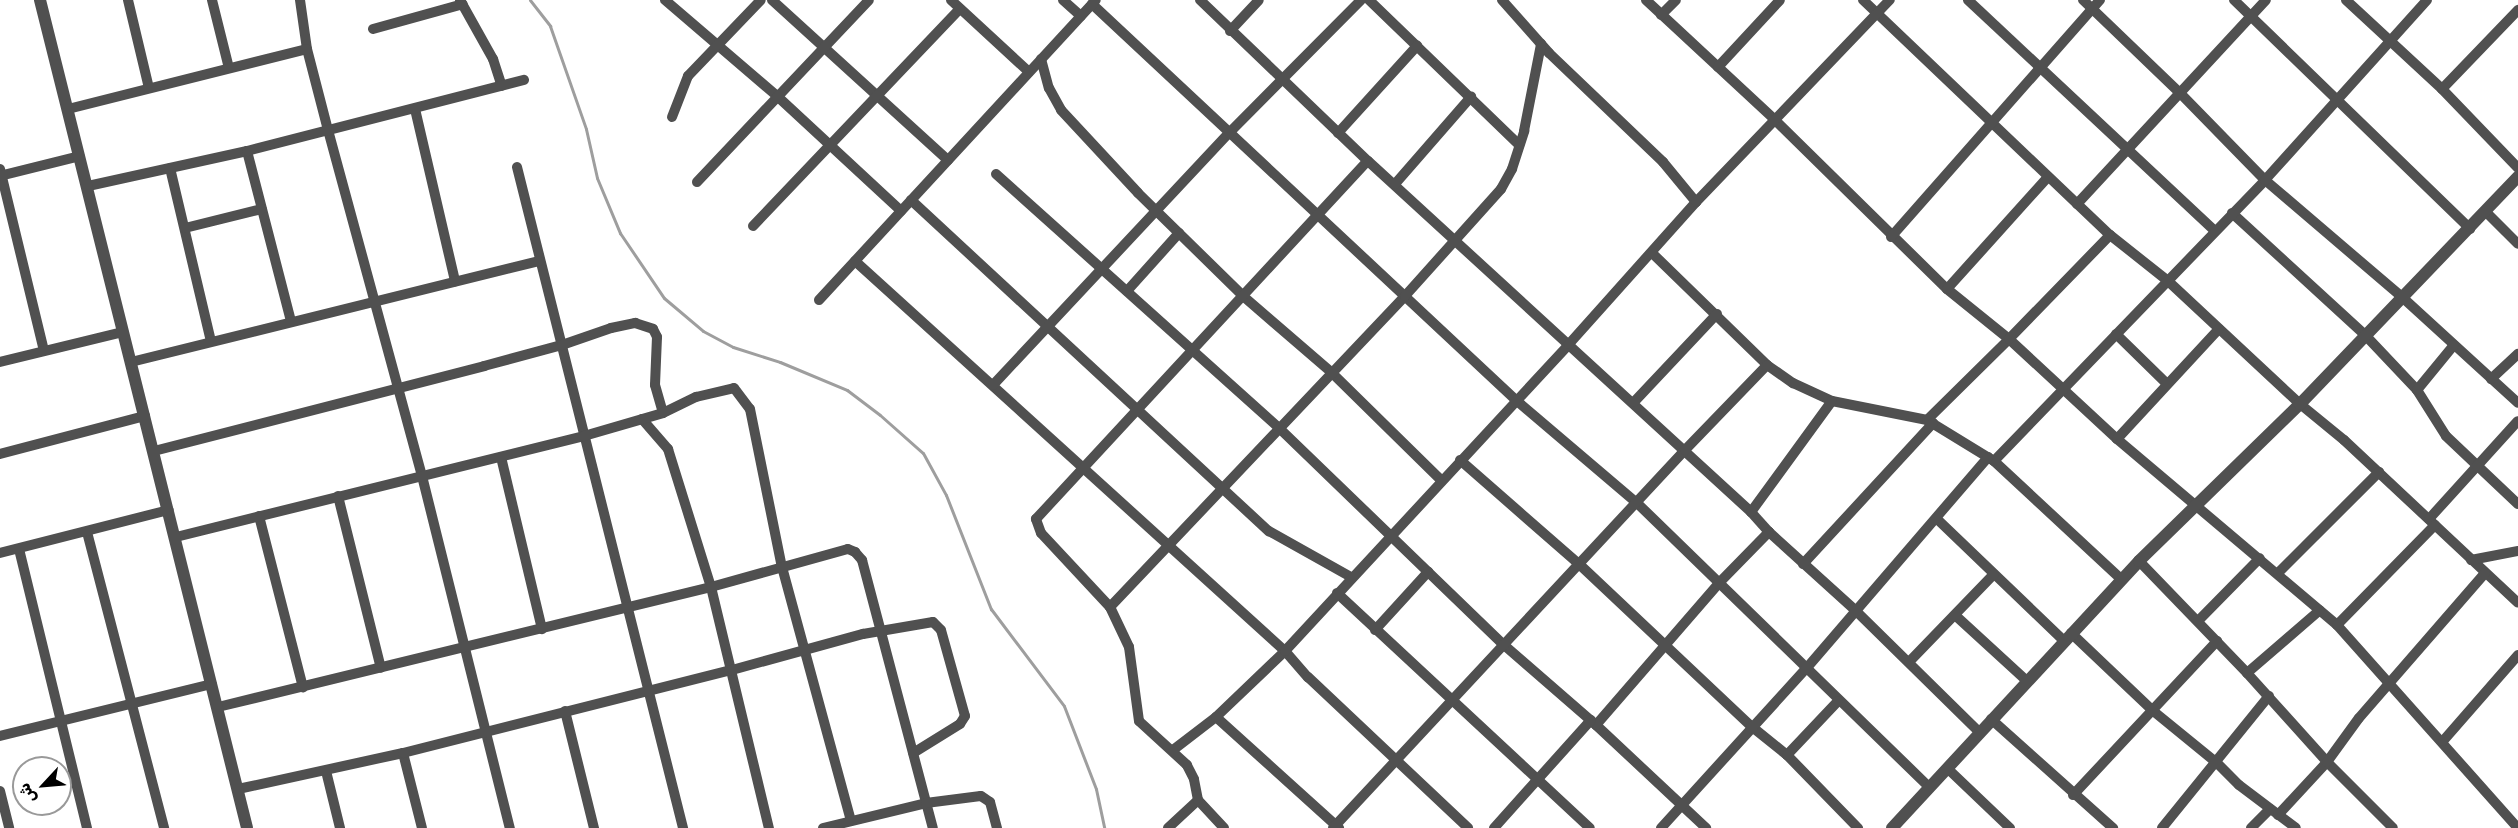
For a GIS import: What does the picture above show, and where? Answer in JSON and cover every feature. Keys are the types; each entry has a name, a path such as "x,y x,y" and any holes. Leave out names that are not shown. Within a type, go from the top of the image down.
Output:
{"street":[{"path":"40,0 247,828"},
{"path":"128,0 149,88"},
{"path":"212,0 229,68"},
{"path":"300,0 307,49 422,476 510,828"},
{"path":"665,0 777,96 901,211"},
{"path":"672,117 688,76 761,0"},
{"path":"772,0 948,160"},
{"path":"697,182 869,0"},
{"path":"951,0 1029,72"},
{"path":"1064,0 1081,16"},
{"path":"1200,0 1368,161 1634,402 1751,512 1769,532 1856,611 1979,732"},
{"path":"1230,31 1259,0"},
{"path":"993,386 1229,133 1361,0"},
{"path":"1369,0 1519,145"},
{"path":"1502,0 1541,44 1662,162 1696,202"},
{"path":"1646,0 1776,121 1891,237 1947,289 2010,339 2117,438 2337,625 2443,741 2518,828"},
{"path":"1661,15 1676,0"},
{"path":"1718,67 1780,0"},
{"path":"1863,0 2110,235 2168,281 2300,404 2379,472 2518,603"},
{"path":"1173,750 1216,717 1285,651 1337,592 1517,401 1696,202 1890,0"},
{"path":"1968,0 2215,231"},
{"path":"2083,0 2096,4 2265,180 2402,297 2518,403"},
{"path":"2234,0 2470,229"},
{"path":"2077,204 2266,0"},
{"path":"2346,0 2442,89 2518,168"},
{"path":"1661,828 1751,726 1805,670 1991,459 2265,180 2427,0"},
{"path":"373,29 461,2 493,59 502,86"},
{"path":"819,300 1094,2 1229,133 1517,401 1637,503 1805,670 1929,787"},
{"path":"1891,237 2096,4"},
{"path":"753,226 960,9"},
{"path":"2442,89 2518,10"},
{"path":"1110,607 1278,427 1405,296 1501,189 1519,145 1541,44"},
{"path":"1338,133 1417,46"},
{"path":"68,109 307,49"},
{"path":"1041,59 1049,88 1061,110 1155,211 1243,296 1331,372 1441,480"},
{"path":"88,186 247,151 524,80"},
{"path":"1395,184 1471,97"},
{"path":"415,109 455,281"},
{"path":"247,151 291,321"},
{"path":"44,351 1,174 80,156"},
{"path":"1224,828 1198,800 1194,779 1187,765 1173,750 1139,722 1129,647 1110,607 1036,525 1036,519 1084,470 1368,161"},
{"path":"517,167 683,828"},
{"path":"170,168 212,341"},
{"path":"996,174 1278,427 1504,645 1593,722 1706,828"},
{"path":"1947,289 2048,177"},
{"path":"1892,828 2121,579 2194,505 2300,404 2518,177"},
{"path":"911,200 1269,531 1352,577"},
{"path":"185,228 262,209"},
{"path":"2486,212 2518,244"},
{"path":"2232,213 2366,336 2417,390 2446,436 2518,504"},
{"path":"1127,291 1179,234"},
{"path":"1803,564 1930,421 2110,235"},
{"path":"1652,253 1767,365 1793,383 1832,401 1930,421 1991,459 2121,579"},
{"path":"131,362 539,261"},
{"path":"855,261 1285,651 1308,677 1467,828"},
{"path":"1634,402 1717,314"},
{"path":"154,451 398,389 635,323 653,329 657,337 655,385 663,413"},
{"path":"2117,438 2219,329"},
{"path":"0,362 123,332"},
{"path":"2115,334 2167,384"},
{"path":"2417,390 2454,345"},
{"path":"2491,379 2518,354"},
{"path":"1216,717 1336,827 1685,450 1767,365"},
{"path":"176,537 584,436 663,413 696,397 734,388 742,394 750,409 782,567 851,821"},
{"path":"1751,512 1832,401"},
{"path":"0,454 145,416"},
{"path":"642,419 668,449 711,587 769,828"},
{"path":"2337,625 2432,522 2478,465 2518,421"},
{"path":"501,457 542,629"},
{"path":"1460,460 1579,564 1751,726 1787,755 1858,828"},
{"path":"2278,573 2379,472"},
{"path":"338,496 381,668"},
{"path":"0,553 169,510"},
{"path":"259,516 303,687"},
{"path":"1936,519 1994,574 2217,763 2239,785 2296,828"},
{"path":"87,532 164,828"},
{"path":"1494,828 1537,779 1665,647 1718,584 1769,532"},
{"path":"19,549 87,828"},
{"path":"218,707 628,608 849,549 862,560 879,633 933,828"},
{"path":"2471,560 2518,551"},
{"path":"2198,621 2260,558"},
{"path":"2139,561 2269,696 2327,762 2393,828"},
{"path":"1375,630 1428,572"},
{"path":"2251,828 2274,812 2327,762 2359,718 2391,684 2485,573"},
{"path":"1909,662 1956,616 1994,574"},
{"path":"1337,592 1375,630 1590,828"},
{"path":"2247,673 2320,610"},
{"path":"1956,616 2027,681"},
{"path":"238,789 403,753 732,670 863,634 933,622 937,624 965,716 960,724 913,753"},
{"path":"2073,795 2217,641"},
{"path":"2443,741 2518,655"},
{"path":"0,736 212,684"},
{"path":"2162,828 2269,696"},
{"path":"1787,755 1838,701"},
{"path":"565,711 594,828"},
{"path":"1991,718 2073,795 2113,828"},
{"path":"403,753 422,828"},
{"path":"1947,768 2010,828"},
{"path":"326,771 340,828"},
{"path":"0,792 5,821"},
{"path":"823,828 926,803 986,797 990,802 997,828"},
{"path":"1168,828 1198,800"}],"waterway":[{"path":"530,0 550,26 586,129 597,178 620,233 664,298 703,331 733,347 780,362 847,390 880,415 923,453 946,495 991,609 1064,706 1096,789 1104,828"}]}
